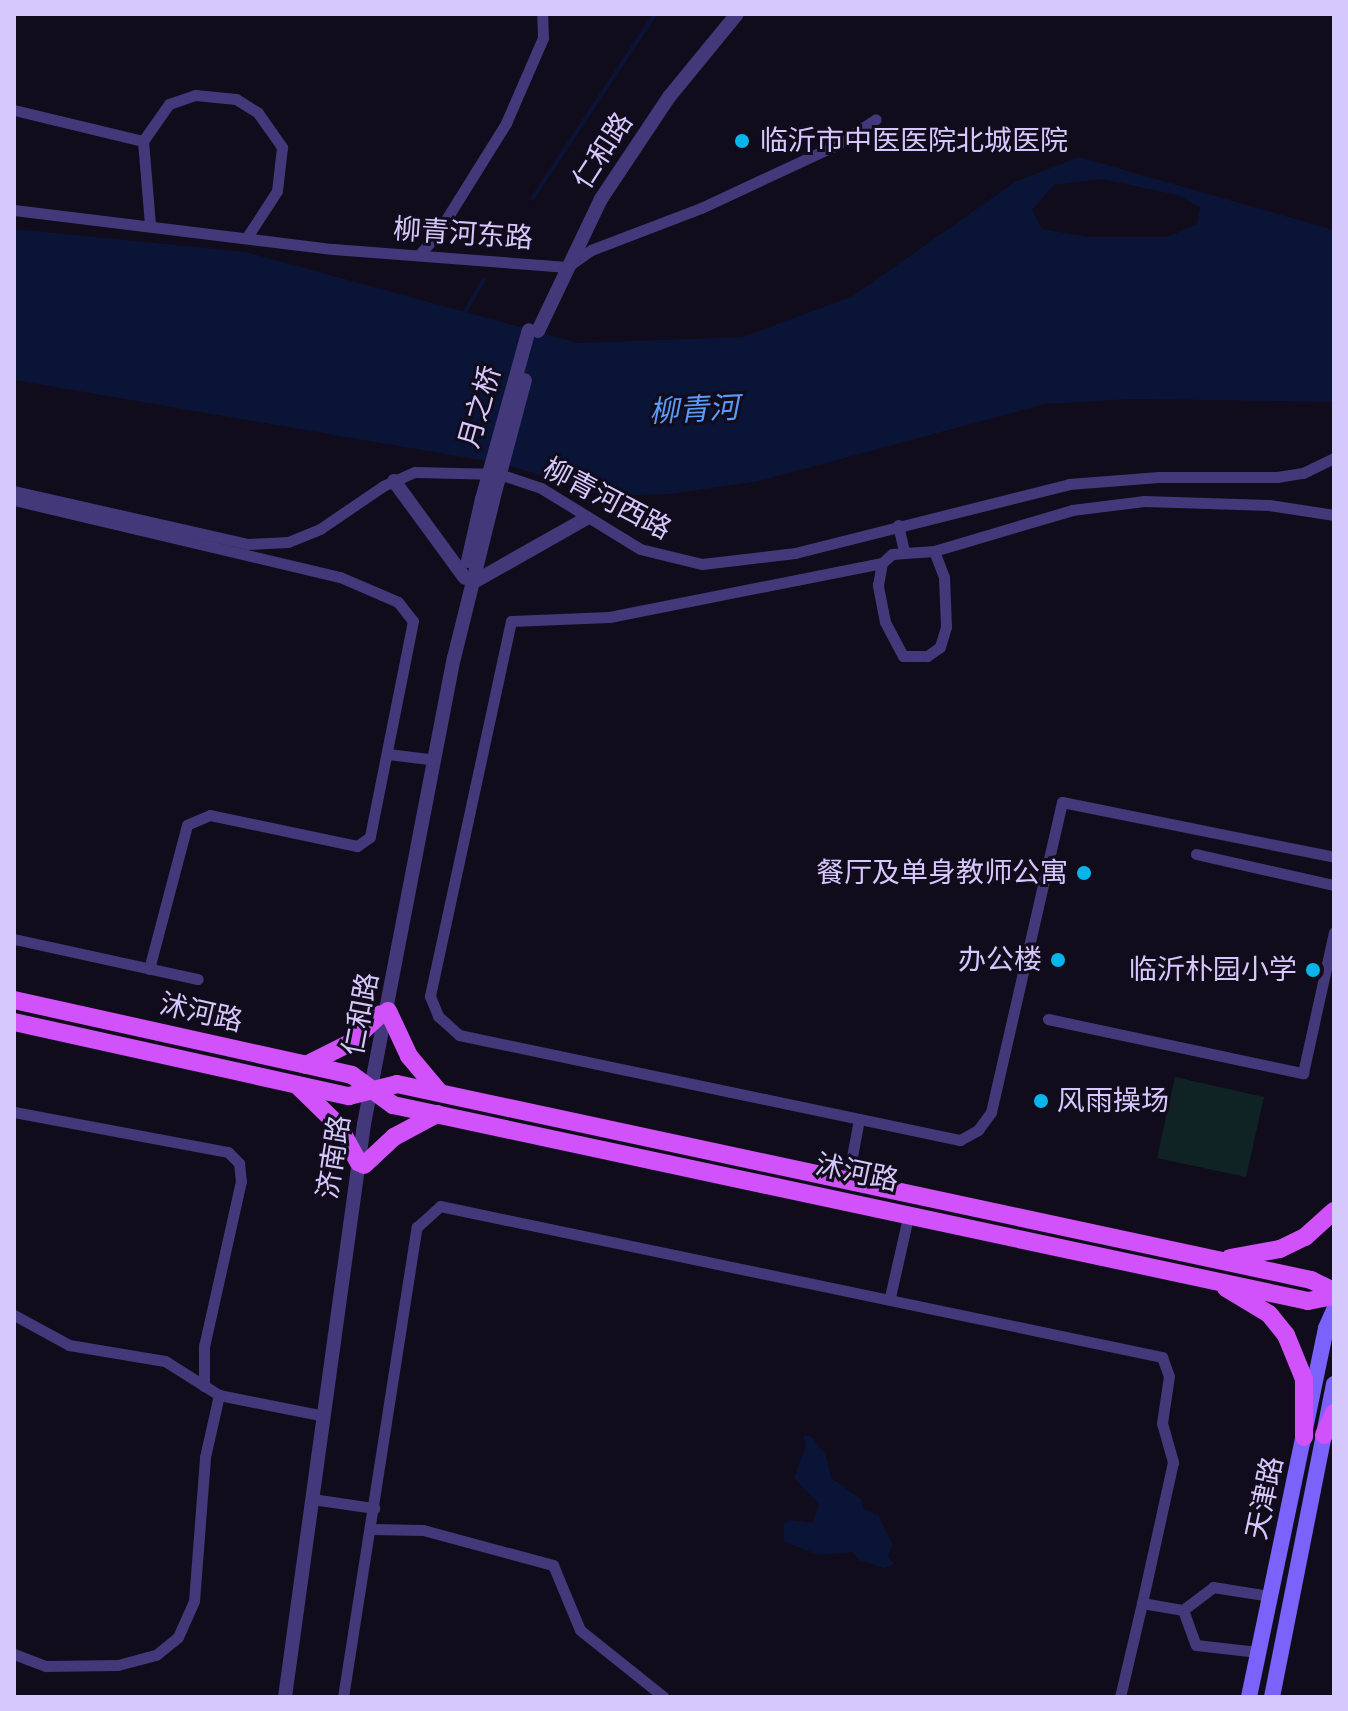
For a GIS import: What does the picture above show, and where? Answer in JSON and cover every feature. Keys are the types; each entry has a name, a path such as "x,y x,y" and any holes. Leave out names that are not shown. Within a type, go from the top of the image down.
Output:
{"main road":[{"name":"沭河路","path":"14,1000 352,1075 393,1105 909,1213 1308,1301 1334,1294"},
{"path":"306,1065 350,1043 385,1013 409,1056 440,1093"},
{"name":"沭河路","path":"14,1022 349,1096 397,1084 848,1178 1311,1280 1334,1294"},
{"path":"297,1085 338,1125 361,1164 394,1137 437,1114"},
{"path":"1220,1260 1280,1249 1305,1237 1334,1211"},
{"path":"1214,1280 1269,1314 1286,1335 1304,1379 1304,1437"},
{"name":"天津路","path":"1249,1697 1334,1310"},
{"name":"天津路","path":"1272,1697 1334,1384"},
{"path":"1324,1435 1334,1413"}],"street":[{"path":"419,255 437,234 506,123 543,38 542,14"},
{"name":"仁和路","path":"533,331 595,196 633,137 729,14"},
{"name":"仁和路","path":"564,266 638,141 737,14"},
{"path":"150,225 143,141 169,104 195,95 236,99 258,113 282,147 277,191 247,237"},
{"path":"14,110 143,141"},
{"name":"柳青河东路","path":"14,210 419,255 564,266 591,250 701,208 838,144 876,119"},
{"name":"月之桥","path":"488,499 533,331"},
{"name":"柳青河西路","path":"14,491 248,544 288,542 320,529 394,481 415,472 499,474 541,488 640,549 702,564 795,553 1069,484 1159,477 1277,477 1303,473 1334,458"},
{"path":"394,481 468,581 587,518"},
{"name":"仁和路","path":"372,1090 429,759 488,499"},
{"path":"14,500 340,577 398,602 413,621 370,837 357,846 210,815 187,825 149,969"},
{"path":"1334,515 1269,505 1144,501 1072,510 934,551 904,552 882,563 609,617 511,621 430,996 438,1016 459,1035 960,1140 978,1130 991,1112 1062,802 1334,857"},
{"path":"898,525 904,552"},
{"path":"882,563 878,585 885,622 903,656 927,656 940,647 946,627 944,577 934,551"},
{"name":"仁和路","path":"385,1013 468,581"},
{"path":"388,754 429,759"},
{"path":"1196,854 1334,885"},
{"path":"1048,1019 1303,1073 1330,974 1334,932"},
{"path":"14,939 198,979"},
{"name":"济南路","path":"285,1697 372,1090"},
{"path":"14,1112 228,1152 239,1163 241,1181 204,1346 204,1386"},
{"path":"848,1178 859,1119"},
{"name":"济南路","path":"291,1697 361,1164"},
{"path":"343,1697 417,1227 440,1206 890,1297 1162,1357 1169,1376 1162,1423 1173,1462 1120,1697"},
{"path":"890,1297 909,1213"},
{"path":"14,1315 69,1345 165,1361 219,1395 324,1416"},
{"path":"14,1654 46,1666 118,1665 156,1655 178,1637 194,1601 205,1457 219,1395"},
{"path":"319,1500 374,1508"},
{"path":"371,1529 423,1530 553,1565 580,1630 664,1697"},
{"path":"1142,1603 1183,1610 1213,1587 1270,1596"},
{"path":"1183,1610 1196,1645 1258,1652"}],"green space":[{"path":"1175,1077 1264,1097 1246,1177 1157,1158"}],"water":[{"name":"柳青河","path":"1079,157 1334,230 1334,402 1132,399 1045,404 759,481 671,494 605,496 504,464 14,380 14,229 246,252 578,343 743,337 853,296 1015,182","holes":["1101,179 1177,195 1200,207 1197,224 1168,237 1089,237 1042,229 1032,210 1054,185"]},
{"path":"803,1436 811,1436 826,1455 831,1478 861,1499 864,1510 878,1515 893,1545 888,1556 894,1564 884,1568 859,1560 853,1552 819,1555 784,1542 784,1525 789,1520 812,1523 819,1504 794,1478 806,1445"}],"waterway":[{"path":"532,199 655,14"},
{"path":"463,315 484,279"}],"place":[{"name":"临沂市中医医院北城医院","path":"742,141"},
{"name":"餐厅及单身教师公寓","path":"1084,873"},
{"name":"办公楼","path":"1058,960"},
{"name":"临沂朴园小学","path":"1313,970"},
{"name":"风雨操场","path":"1041,1101"}]}
